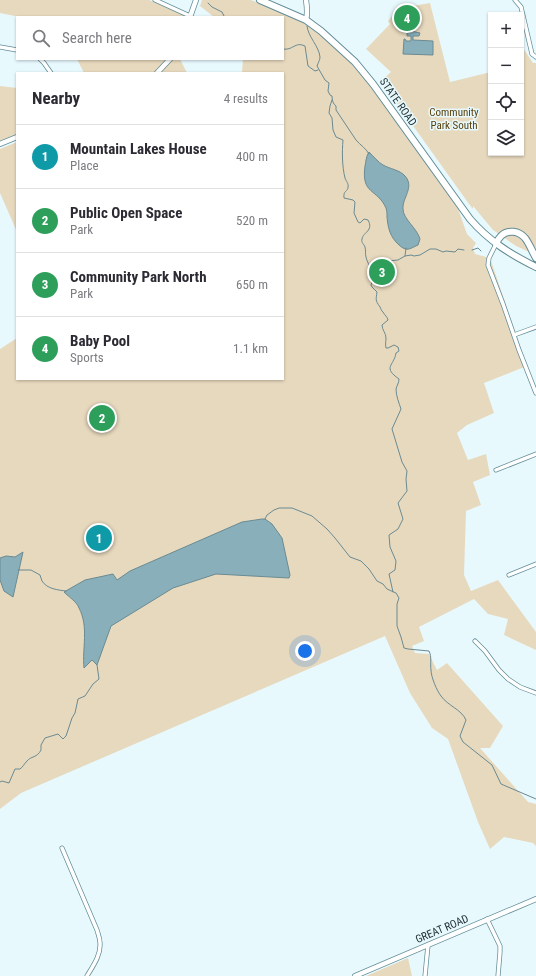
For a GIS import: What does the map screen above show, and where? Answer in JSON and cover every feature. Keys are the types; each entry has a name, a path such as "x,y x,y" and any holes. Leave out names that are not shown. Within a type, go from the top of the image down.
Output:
{"highway":[{"name":"STATE ROAD","path":"260,0 306,20 334,42 355,62 366,74 478,229 496,244 536,267"},
{"path":"496,244 500,236 516,232 526,239 536,258"}],"street":[{"path":"155,0 188,16"},
{"path":"190,16 196,0"},
{"path":"306,0 308,9 306,20"},
{"path":"515,0 521,7 532,54 536,57"},
{"path":"0,47 16,50"},
{"path":"41,60 50,72"},
{"path":"158,72 169,60"},
{"path":"0,144 16,137"},
{"path":"496,244 489,258 488,266 536,393"},
{"path":"514,335 536,327"},
{"path":"496,470 536,454"},
{"path":"509,575 536,564"},
{"path":"475,640 508,679 520,687 536,693"},
{"path":"62,848 97,930 100,943 100,950 97,959 87,976"},
{"name":"GREAT ROAD","path":"355,976 536,899"},
{"path":"488,919 500,946 498,976"},
{"path":"425,976 428,945"}],"green space":[{"path":"0,0 149,0 187,15 16,16 0,13"},
{"path":"202,0 251,0 300,20 338,50 357,69 457,206 467,234 476,243 473,248 475,254 490,258 527,366 484,383 494,413 467,425 457,433 468,460 486,454 490,475 473,482 481,505 466,511 464,575 471,591 498,580 536,632 536,650 504,635 508,619 488,614 474,599 419,627 424,641 412,646 415,653 429,654 437,670 447,663 503,726 490,748 480,748 528,802 536,804 536,846 533,843 504,837 490,849 478,822 448,739 432,728 410,693 385,636 21,793 0,809 0,349 16,339 16,380 284,380 284,72 242,72 243,60 284,60 284,16 213,16 200,6"},
{"name":"Community Park South","path":"430,3 450,82 488,73 488,156 524,156 524,50 533,63 536,63 536,255 516,246 493,230 473,206 473,209 381,81 391,72 366,49 390,24 388,21 395,9"},
{"path":"78,60 180,60 186,72 84,72"},
{"path":"0,86 16,88 16,136 0,144"},
{"path":"16,142 16,230 0,193 0,149"},
{"path":"408,958 412,976 366,976"}],"water":[{"path":"411,31 420,33 419,36 413,36 413,40 433,41 433,55 403,54 404,39 406,41 411,41 411,36 407,36 407,33"},
{"path":"369,152 381,164 400,172 408,180 409,184 403,209 405,216 420,239 418,245 404,249 392,236 388,225 386,208 365,182 365,166"},
{"path":"265,519 272,524 282,538 290,575 289,578 216,574 173,588 111,626 97,665 92,660 84,668 84,623 82,615 77,604 64,592 85,580 113,574 117,580 130,571 242,522"},
{"path":"23,552 13,597 4,591 0,580 0,558 6,556 15,557"}],"waterway":[{"path":"208,3 212,7 222,12 224,16"},
{"path":"307,26 309,34 319,53 320,58 317,66 325,80 329,83 328,91 332,96 336,110 356,140 369,154"},
{"path":"284,49 289,49 296,45 305,46 308,66 315,71 318,70"},
{"path":"332,100 329,113 332,118 333,130 336,137 343,140 343,169 348,184 344,198 355,202 354,213 358,222 360,223 364,219 368,220 370,224 370,227 363,237 362,242 365,247 367,261 375,273 371,285 377,292 377,301 388,320 382,325 386,336 386,348 394,345 398,347 399,351 396,353 390,366 391,372 399,379 396,392 401,409 392,429 402,462 407,471 407,491 398,503 403,519 398,529 389,535 390,547 396,561 395,570 389,574 393,592"},
{"path":"405,256 406,248"},
{"path":"472,250 478,248 481,251"},
{"path":"375,273 380,270 380,264 386,264 388,261 398,260 405,256 420,255 430,249 436,249 443,252 455,252 458,249 464,250"},
{"path":"265,519 267,515 279,508 292,508 312,516 327,529 350,557 361,561 369,569 377,581 383,584 387,589 396,593 399,598 397,604 397,626 404,648 429,651 434,684 441,696 461,713 466,720 460,736 463,742 492,765 501,784 536,799"},
{"path":"18,570 31,570 40,575 42,581 47,586 53,589 66,591"},
{"path":"0,782 2,781 9,783 15,769 20,769 29,759 39,753 45,738 58,734 63,739 66,736 75,713 78,699 85,696 93,684 99,679 97,665"}],"place":[{"name":"Baby Pool","path":"407,18"},
{"name":"Community Park North","path":"382,272"},
{"name":"Public Open Space","path":"102,418"},
{"name":"Mountain Lakes House","path":"99,538"}]}
